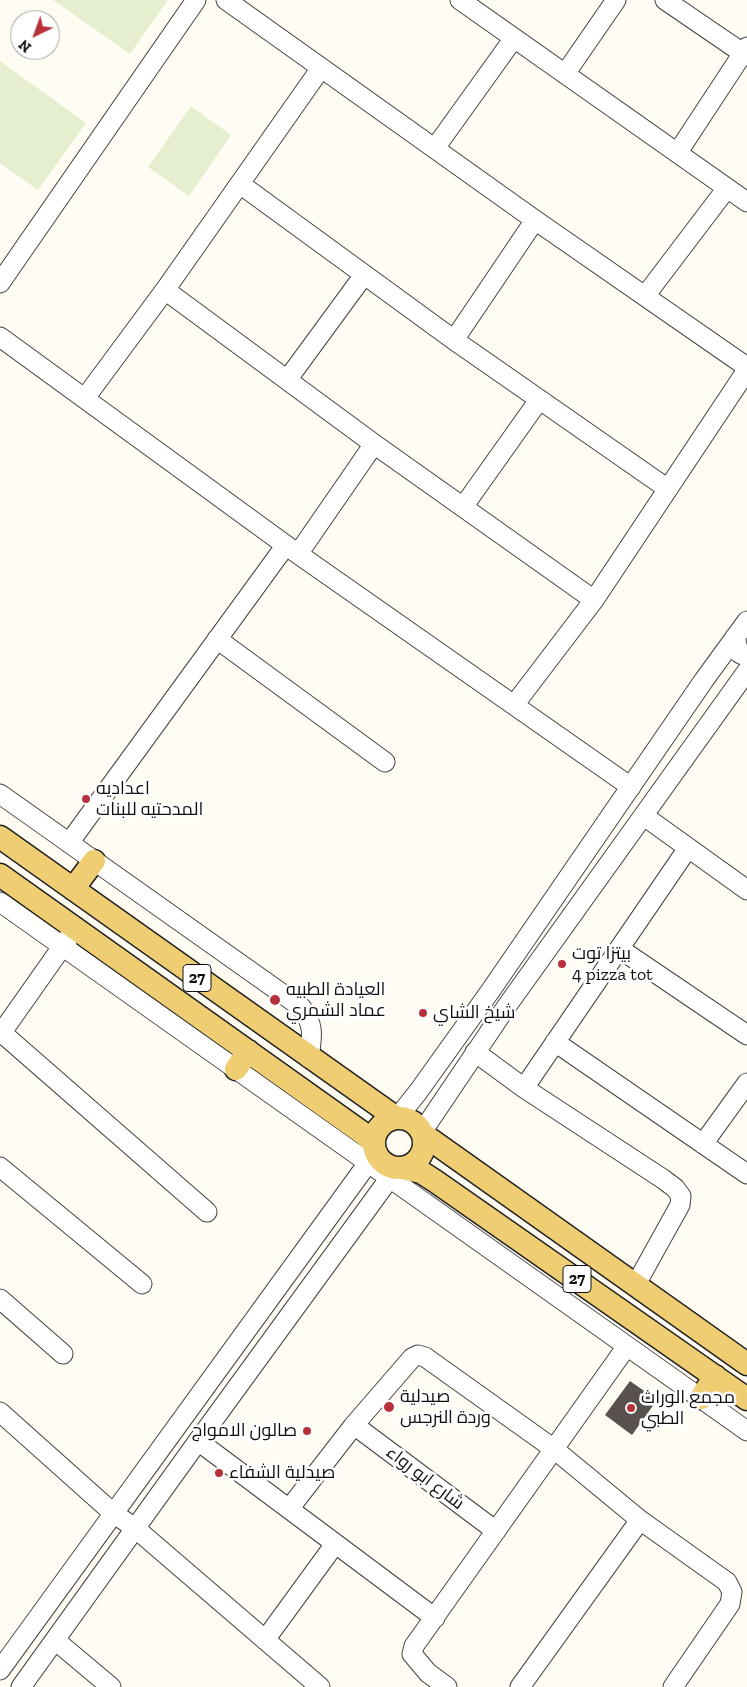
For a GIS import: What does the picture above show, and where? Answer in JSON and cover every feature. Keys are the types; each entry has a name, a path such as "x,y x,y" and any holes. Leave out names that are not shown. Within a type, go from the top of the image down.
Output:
{"main road":[{"name":"27","path":"0,837 310,1058 396,1117 412,1121 423,1133 635,1286 747,1364"},
{"path":"73,889 94,861"},
{"name":"27","path":"0,874 75,928 242,1060 364,1134 372,1151 384,1163 396,1171 421,1172 436,1180 747,1399"},
{"path":"372,1151 377,1129 382,1124 396,1117"},
{"path":"396,1171 410,1166 421,1156 425,1142 423,1133"},
{"path":"701,1398 715,1376"}],"street":[{"path":"0,283 196,0"},
{"path":"226,0 747,368 594,600 514,705"},
{"path":"460,0 747,202"},
{"path":"565,74 616,0"},
{"path":"665,0 746,52 678,152"},
{"path":"435,148 514,38"},
{"path":"85,398 165,290 321,68"},
{"path":"240,184 454,340 668,489"},
{"path":"645,296 727,188"},
{"path":"454,340 535,220"},
{"path":"287,380 364,275"},
{"path":"165,290 374,444 594,600"},
{"path":"0,337 292,549 631,787"},
{"path":"463,507 539,400"},
{"path":"69,843 217,639 292,549 374,444"},
{"path":"396,1117 418,1092 492,990 704,680 747,621"},
{"path":"735,638 739,653 747,657"},
{"path":"217,639 385,762"},
{"path":"423,1133 509,1003 747,671"},
{"path":"704,680 718,680 722,682 728,697"},
{"path":"0,794 301,1007 308,1017 312,1028 310,1058"},
{"path":"644,816 688,848 744,881"},
{"path":"524,1088 688,848"},
{"path":"0,902 63,947 242,1060"},
{"path":"75,928 1,1034 207,1212"},
{"path":"620,949 747,1035"},
{"path":"492,990 509,1003"},
{"path":"555,1042 747,1174"},
{"path":"476,1052 524,1088 663,1179 681,1196 680,1205 635,1286"},
{"path":"704,1144 747,1082"},
{"path":"0,1670 372,1151"},
{"path":"0,1167 142,1284"},
{"path":"22,1687 198,1441 396,1171 627,1346 747,1431"},
{"path":"0,1299 64,1354"},
{"path":"447,1687 428,1673 412,1654 414,1646 627,1346"},
{"path":"289,1509 354,1425 412,1358 418,1355 425,1357 554,1449 640,1520 727,1582 732,1592 730,1604 673,1687"},
{"path":"0,1412 113,1513 135,1528 320,1687"},
{"name":"شارع ابو رواء","path":"354,1425 496,1531"},
{"path":"198,1441 435,1618"},
{"path":"520,1687 640,1520"},
{"path":"265,1640 335,1544"},
{"path":"55,1640 111,1687"}],"green space":[{"path":"53,0 168,0 130,54"},
{"path":"0,61 86,123 38,190 0,163"},
{"path":"191,106 231,135 189,196 148,167"}],"building":[{"name":"مجمع الوراث الطبي","path":"630,1381 657,1400 632,1435 605,1415"}],"place":[{"name":"اعداديه المدحتيه للبنات","path":"86,799"},
{"name":"بيتزا توت 4 pizza tot","path":"562,964"},
{"name":"العيادة الطبيه عماد الشمري","path":"275,1000"},
{"name":"شيخ الشاي","path":"423,1013"},
{"name":"صيدلية وردة النرجس","path":"389,1407"},
{"name":"مجمع الوراث الطبي","path":"631,1408"},
{"name":"صالون الامواج","path":"307,1431"},
{"name":"صيدلية الشفاء","path":"219,1473"}]}
